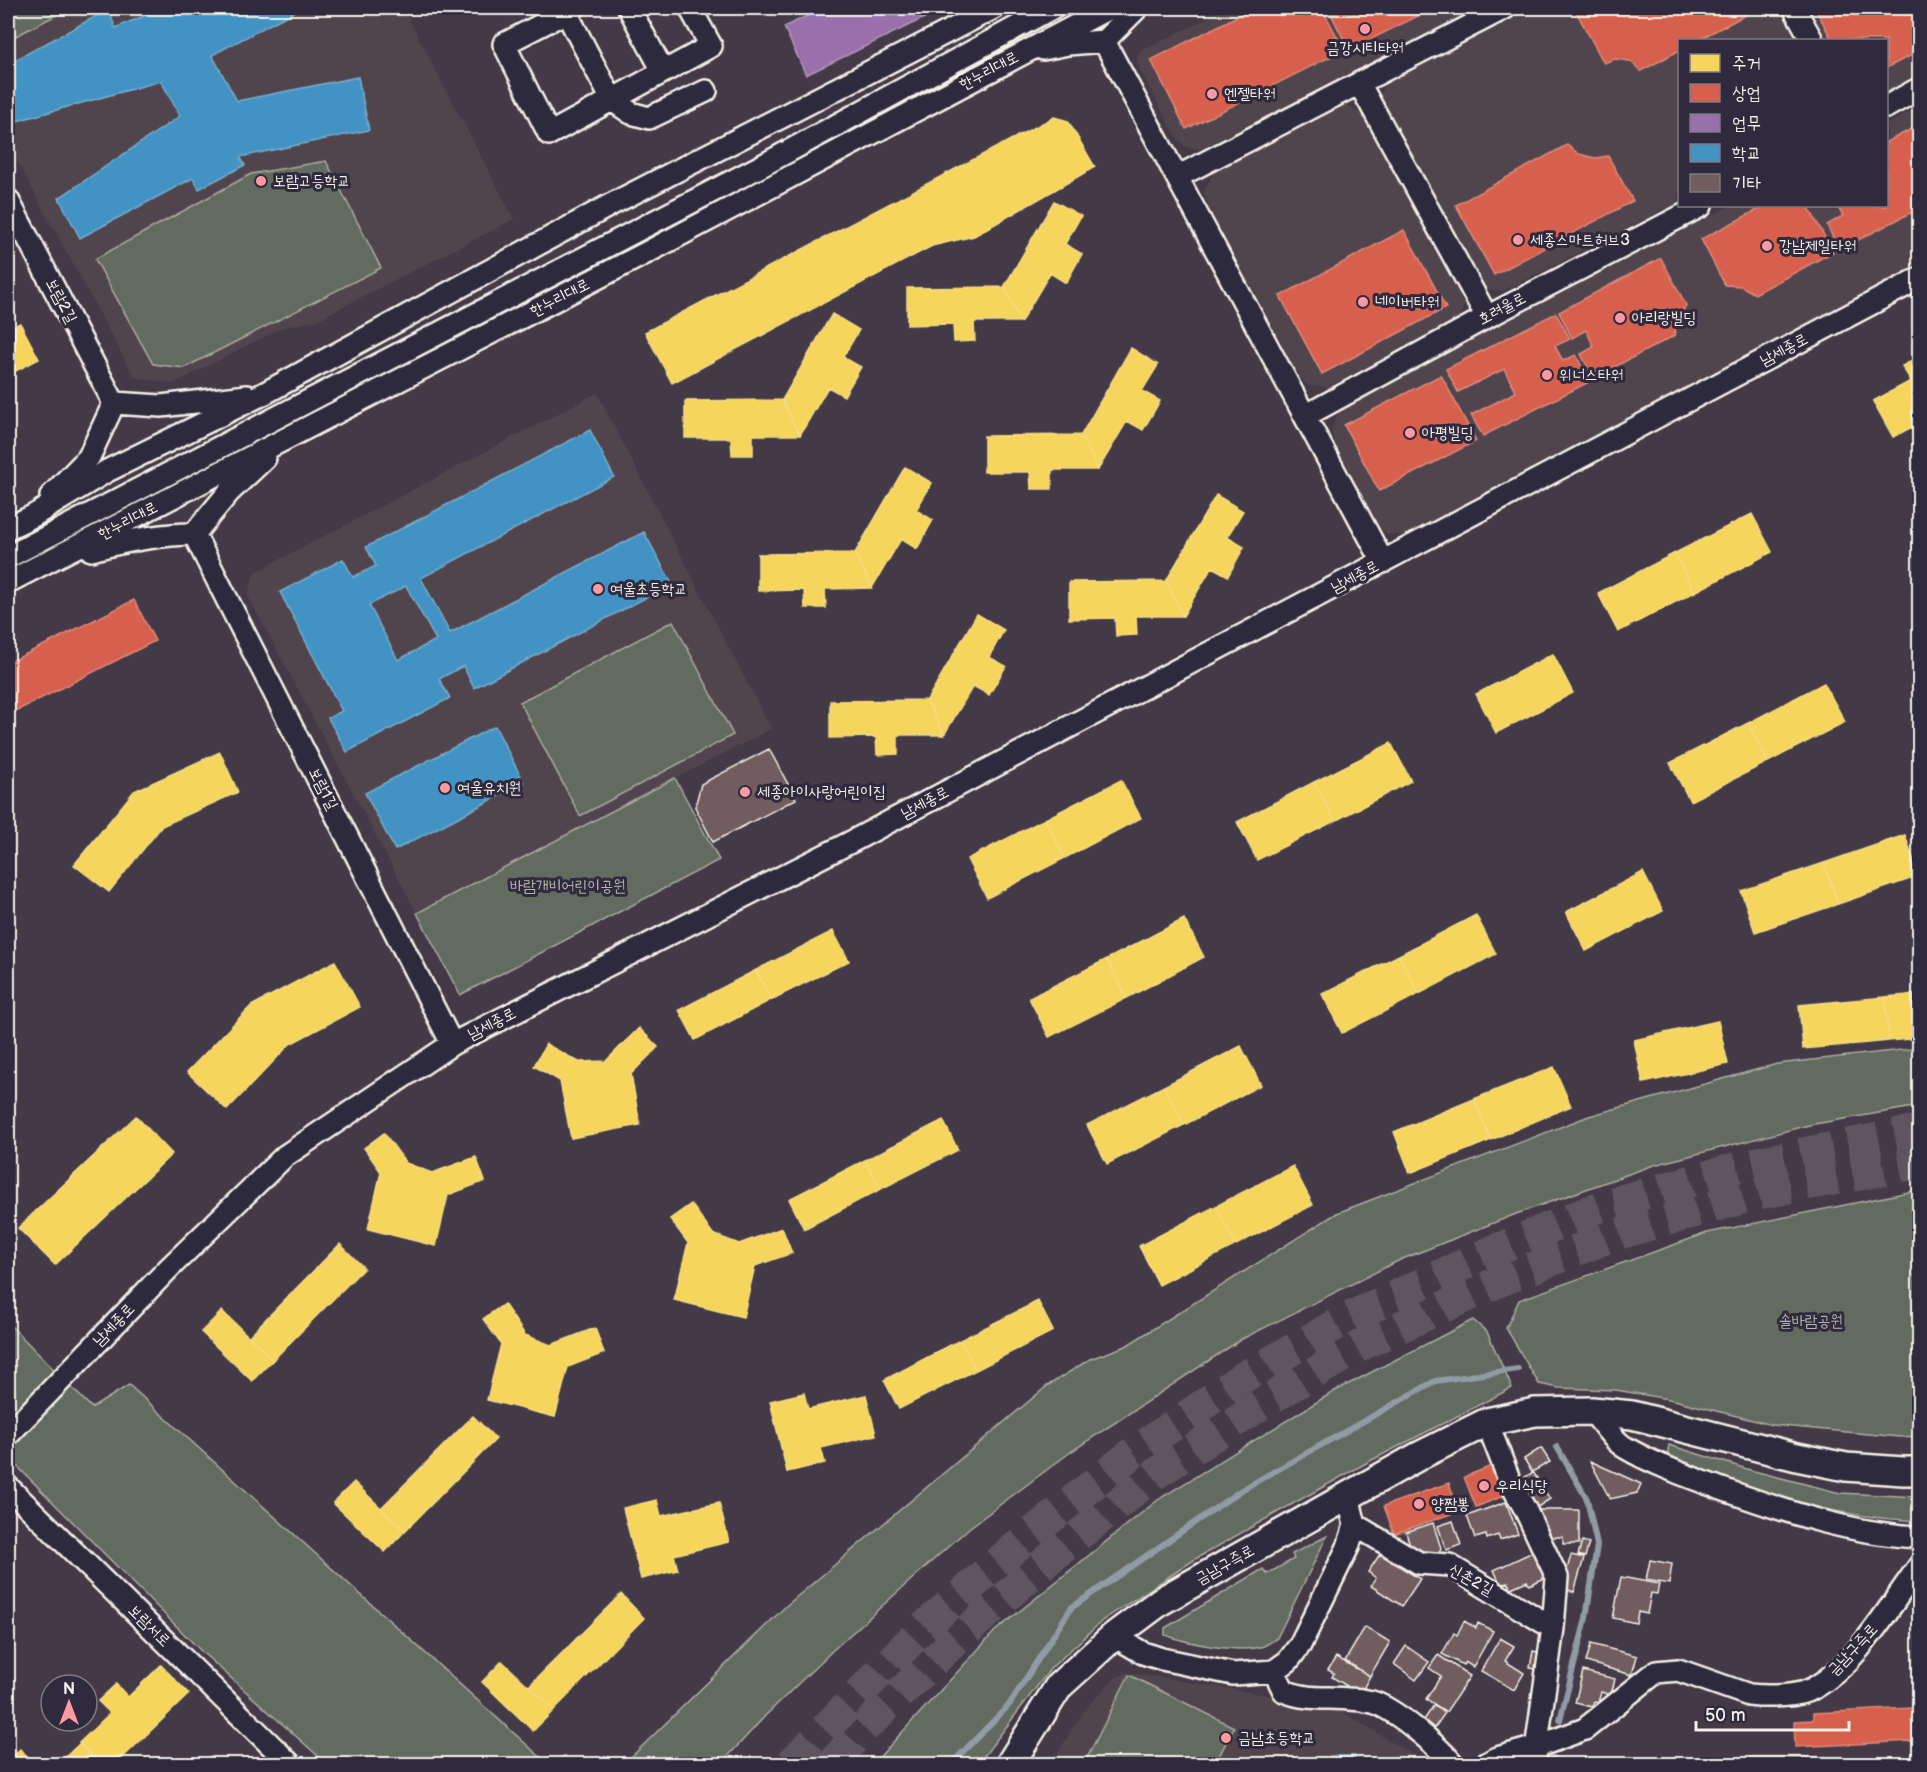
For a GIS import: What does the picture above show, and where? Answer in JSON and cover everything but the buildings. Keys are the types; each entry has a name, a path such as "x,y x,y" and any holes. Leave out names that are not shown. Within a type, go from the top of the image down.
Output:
{"main road":[{"name":"금남구즉로","path":"1010,1764 1059,1686 1114,1636 1161,1601 1419,1456 1487,1422 1535,1412 1592,1411 1632,1415 1797,1457 1846,1467 1903,1472 1920,1471"}],"street":[{"path":"629,8 663,71"},
{"path":"690,8 711,46 663,71 612,100 549,134 504,44 570,10 612,100 632,113 649,117 706,91"},
{"path":"8,528 33,516 107,471 265,393 612,204 994,8"},
{"path":"8,557 765,164 1052,8"},
{"name":"한누리대로","path":"8,582 644,254 1108,8"},
{"path":"1024,52 1068,44 1104,41 1137,8"},
{"path":"1177,177 1505,8"},
{"path":"1794,8 1811,39"},
{"path":"1104,41 1383,562"},
{"path":"1359,83 1487,317"},
{"path":"1888,106 1920,88"},
{"name":"보람2길","path":"8,200 114,403"},
{"name":"호려울로","path":"1305,416 1487,317 1699,207"},
{"name":"남세종로","path":"8,1435 170,1268 285,1156 452,1044 849,843 1920,278"},
{"path":"33,516 89,457 114,403 161,406 265,393"},
{"path":"51,560 169,534 194,534 229,492 285,440"},
{"name":"보람1길","path":"194,534 452,1044"},
{"path":"1592,1411 1624,1447 1693,1478 1789,1513 1894,1536 1920,1537"},
{"path":"1487,1422 1510,1482 1557,1577 1553,1628 1535,1756"},
{"name":"보람서로","path":"8,1486 290,1764"},
{"path":"1114,1636 1143,1653 1162,1659 1233,1674 1274,1671 1288,1661 1300,1646 1348,1547 1355,1525 1348,1496"},
{"name":"신촌2길","path":"1355,1525 1419,1563 1449,1565 1553,1628"},
{"name":"금남구즉로","path":"1486,1764 1497,1758 1535,1756 1585,1729 1656,1672 1678,1670 1749,1695 1791,1694 1812,1689 1835,1673 1851,1657 1920,1565"},
{"path":"1274,1671 1284,1691 1299,1697 1373,1702 1426,1738 1453,1764"}],"shaded area":[{"name":"보람고등학교","path":"70,8 403,8 514,219 315,321 283,327 173,384 134,377 8,144 8,40"},
{"path":"1228,8 1478,8 1203,149 1186,147 1177,138 1137,64 1139,52"},
{"path":"1524,8 1786,8 1804,39 1678,39 1678,203 1503,291 1485,290 1476,282 1384,113 1380,96 1389,76"},
{"path":"1802,8 1919,8 1919,83 1888,99 1888,39 1819,39"},
{"path":"1345,104 1363,115 1465,298 1464,306 1458,319 1328,387 1309,386 1300,378 1209,208 1204,192 1214,171"},
{"path":"1919,107 1919,267 1406,535 1387,534 1378,526 1335,445 1331,429 1341,408 1728,207 1888,207 1888,123"},
{"path":"597,393 771,729 417,913 248,596 254,573"},
{"name":"금남초등학교","path":"1126,1673 1333,1706 1428,1764 1051,1764 1082,1713 1113,1679"}],"green space":[{"path":"8,8 70,8 8,40"},
{"path":"326,161 381,268 184,368 153,364 95,259 251,174"},
{"path":"673,621 733,735 580,816 520,702"},
{"name":"바람개비어린이공원","path":"675,778 719,860 460,995 417,913"},
{"path":"1919,1048 1919,1106 1809,1125 1654,1165 1516,1214 1400,1260 1240,1340 1072,1451 969,1528 833,1650 766,1715 721,1764 624,1764 787,1605 1047,1386 1090,1359 1126,1346 1337,1213 1589,1116 1777,1064"},
{"name":"솔바람공원","path":"1919,1190 1919,1436 1900,1437 1772,1425 1674,1400 1616,1390 1559,1388 1539,1384 1506,1328 1519,1300 1707,1233"},
{"path":"1473,1320 1487,1332 1512,1388 1368,1462 1278,1512 1197,1558 1103,1620 1051,1668 978,1764 873,1764 995,1631 1159,1499 1333,1392"},
{"path":"8,1323 92,1408 129,1385 548,1764 327,1764 203,1653 8,1457"},
{"path":"1669,1445 1750,1470 1840,1493 1919,1497 1919,1521 1885,1519 1821,1508 1759,1491 1667,1456"},
{"path":"1327,1536 1277,1638 1269,1643 1250,1649 1226,1648 1198,1644 1165,1635 1165,1628 1263,1569 1267,1574 1294,1559 1292,1554"},
{"path":"1129,1675 1234,1727 1215,1764 1084,1764"},
{"path":"1750,1757 1881,1757 1887,1764 1750,1764"}],"waterway":[{"path":"951,1764 1009,1705 1071,1608 1243,1489 1435,1381 1518,1369"},
{"path":"1557,1447 1587,1499 1597,1545 1586,1618 1560,1720"},
{"path":"1551,1764 1553,1758"}],"tunnel":[{"path":"791,1764 925,1626 1027,1537 1130,1455 1242,1378 1348,1318 1493,1251 1602,1206 1751,1164 1920,1130"},
{"path":"832,1764 860,1732 946,1649 1050,1558 1154,1475 1260,1405 1367,1342 1500,1281 1614,1235 1761,1193 1920,1163"}],"place":[{"name":"금강시티타워","path":"1365,29"},
{"name":"엔젤타워","path":"1212,94"},
{"name":"보람고등학교","path":"261,181"},
{"name":"세종스마트허브3","path":"1518,240"},
{"name":"강남제일타워","path":"1767,246"},
{"name":"네이버타워","path":"1363,302"},
{"name":"아리랑빌딩","path":"1620,318"},
{"name":"위너스타워","path":"1547,375"},
{"name":"아평빌딩","path":"1410,433"},
{"name":"여울초등학교","path":"598,589"},
{"name":"여울유치원","path":"445,788"},
{"name":"세종아이사랑어린이집","path":"745,792"},
{"name":"우리식당","path":"1484,1486"},
{"name":"양짬뽕","path":"1419,1504"},
{"name":"금남초등학교","path":"1226,1738"}]}
